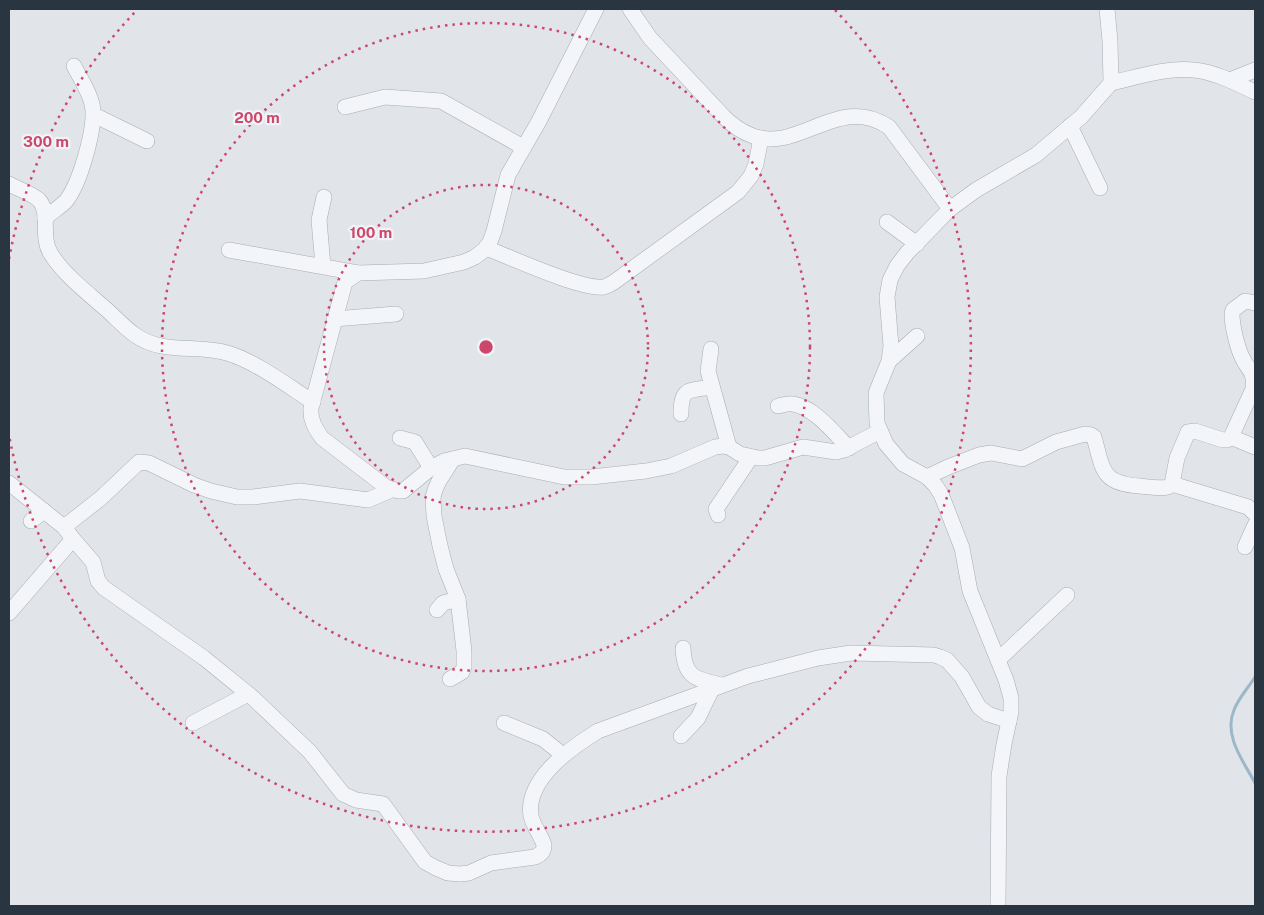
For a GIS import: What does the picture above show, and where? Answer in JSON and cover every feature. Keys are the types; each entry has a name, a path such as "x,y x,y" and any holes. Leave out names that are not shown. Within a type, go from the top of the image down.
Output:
{"street":[{"path":"229,250 358,273 424,271 464,262 475,257 490,242 508,175 539,121 596,9"},
{"path":"630,9 650,38 724,118 745,133 761,138 775,139 822,123 856,116 869,117 889,127 950,209"},
{"path":"1107,9 1111,83"},
{"path":"45,218 64,203 70,195 86,154 94,115 92,103 74,66"},
{"path":"998,906 999,776 1009,721 1011,698 1006,680 970,591 962,548 941,494 927,477 903,464 886,444 877,422 876,393 889,361 891,346 887,297 890,280 897,266 950,209 976,190 1028,160 1081,116 1111,83 1176,69 1196,70 1230,80 1255,92"},
{"path":"1230,80 1255,70"},
{"path":"345,107 385,97 441,101 523,147"},
{"path":"94,115 147,142"},
{"path":"1070,126 1100,188"},
{"path":"486,248 570,281 604,287 614,282 738,192 751,176 756,164 761,138"},
{"path":"9,184 38,200 43,206 45,218 44,239 51,256 80,286 136,336 150,343 173,349 214,350 229,354 255,367 313,402"},
{"path":"322,266 319,220 324,197"},
{"path":"887,222 917,244"},
{"path":"358,273 345,282 310,416 316,431 322,438 391,490"},
{"path":"1172,484 1177,458 1188,432 1195,431 1227,440 1253,397 1254,376 1251,368 1242,357 1232,314 1238,305 1253,299"},
{"path":"334,319 396,314"},
{"path":"889,361 917,336"},
{"path":"711,350 708,371 729,447"},
{"path":"681,414 681,399 684,394 712,387"},
{"path":"778,406 795,404 818,416 849,448"},
{"path":"9,613 69,533 101,498 139,462 149,463 186,489 244,498 300,491 368,500 391,490 403,491 431,468 465,456 557,475 591,477 646,471 671,466 715,447 729,447 740,454 766,458 803,447 836,452 849,448 880,431"},
{"path":"927,477 948,466 979,455 991,454 1022,459 1056,442 1085,434 1094,437 1102,466 1108,476 1114,481 1131,486 1164,488 1172,484 1248,507 1255,514"},
{"path":"1230,437 1255,447"},
{"path":"400,438 415,442 431,468"},
{"path":"718,515 716,509 719,503 751,457"},
{"path":"450,679 462,672 464,667 464,651 458,600 446,569 440,546 434,516 433,498 435,490 453,459"},
{"path":"9,483 69,533 93,562 98,582 108,592 204,658 248,694 310,752 343,794 356,800 383,804 425,862 448,873 469,873 491,863 540,855 544,850 544,845 531,816 533,796 538,785 563,755 598,731 748,676 818,658 843,654 934,655 947,660 953,666 962,677 979,707 988,714 1009,721"},
{"path":"31,521 44,511"},
{"path":"1245,546 1255,525"},
{"path":"998,660 1067,595"},
{"path":"437,610 443,603 458,600"},
{"path":"683,648 686,669 699,680 716,687"},
{"path":"681,736 698,718 716,687"},
{"path":"193,723 248,694"},
{"path":"504,724 543,739 563,755"}],"waterway":[{"path":"1255,677 1236,706 1231,720 1231,729 1236,748 1255,783"}]}
